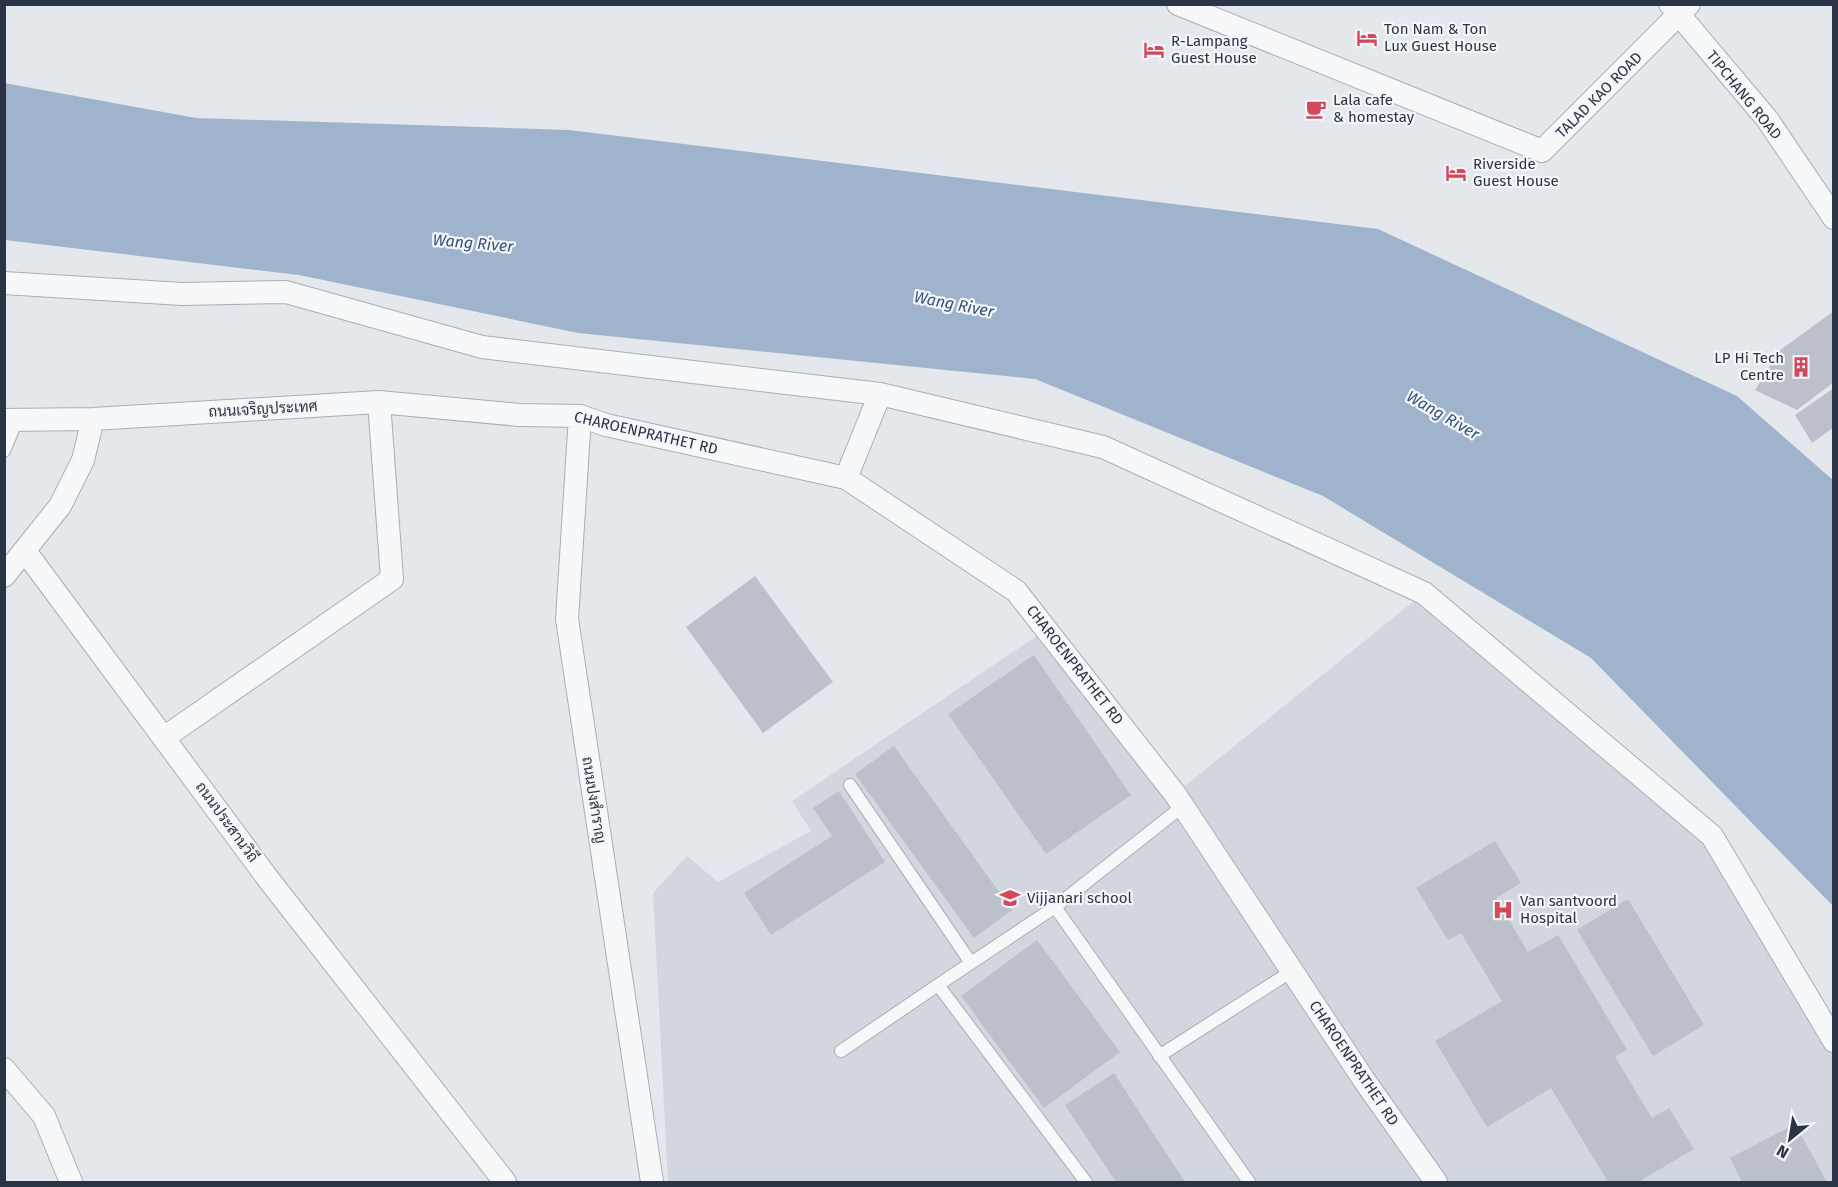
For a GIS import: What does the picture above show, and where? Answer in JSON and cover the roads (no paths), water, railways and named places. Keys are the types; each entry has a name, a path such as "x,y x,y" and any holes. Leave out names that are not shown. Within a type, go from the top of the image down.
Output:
{"street":[{"name":"TALAD KAO ROAD","path":"1178,4 1542,151 1679,8"},
{"name":"TIPCHANG ROAD","path":"1679,8 1767,119 1833,218"},
{"path":"4,283 182,294 286,292 482,347 880,394 1103,447 1424,593 1712,836 1833,1041"},
{"path":"846,478 880,394"},
{"path":"165,737 392,579 379,402"},
{"name":"ถนนเจริญประเทศ","path":"11,420 93,419 379,402 520,415 580,416"},
{"name":"CHAROENPRATHET RD","path":"580,416 606,425 846,478 1016,591 1183,806 1436,1182"},
{"name":"ถนนปงสำราญ","path":"580,416 567,619 652,1182"},
{"path":"4,576 60,506 83,460 93,419"},
{"name":"ถนนประสานวิถี","path":"25,551 269,880 505,1182"},
{"path":"4,1069 44,1116 71,1182"}],"lane":[{"path":"4,452 11,420"},
{"path":"850,785 971,963"},
{"path":"841,1051 1055,907 1183,806"},
{"path":"1055,907 1249,1182"},
{"path":"1159,1056 1292,971"},
{"path":"938,985 1086,1182"}],"water":[{"name":"Wang River","path":"4,83 196,118 569,130 1378,229 1737,396 1833,480 1833,906 1591,658 1323,496 1035,379 578,333 299,275 5,240"}],"place":[{"name":"Ton Nam & Ton Lux Guest House","path":"1367,38"},
{"name":"R-Lampang Guest House","path":"1154,50"},
{"name":"Lala cafe & homestay","path":"1316,109"},
{"name":"Riverside Guest House","path":"1456,173"},
{"name":"LP Hi Tech Centre","path":"1801,367"},
{"name":"Vijjanari school","path":"1010,898"},
{"name":"Van santvoord Hospital","path":"1503,910"}]}
